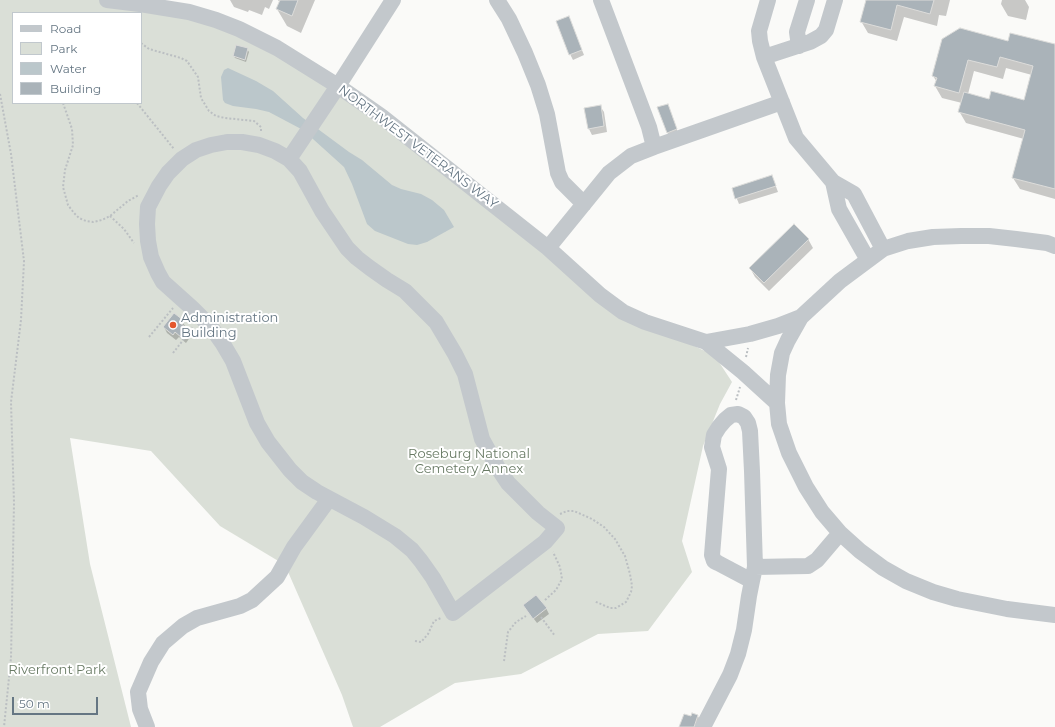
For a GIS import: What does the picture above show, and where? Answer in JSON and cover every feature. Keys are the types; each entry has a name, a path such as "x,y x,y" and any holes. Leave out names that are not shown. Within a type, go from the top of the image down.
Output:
{"street":[{"name":"NORTHWEST VETERANS WAY","path":"107,0 189,12 240,28 277,48 338,86 381,116 548,248 600,295 624,312 645,322 706,342 743,372 777,403"},
{"path":"289,159 393,0"},
{"path":"497,0 509,19 538,85 547,114 558,173 562,182 584,204"},
{"path":"601,0 649,126 654,147"},
{"path":"768,0 759,31 760,41 764,57 796,138 833,182 854,194 883,249"},
{"path":"799,46 797,32 807,0"},
{"path":"764,57 799,46 820,36 826,30 835,0"},
{"path":"548,248 609,172 631,156 782,102"},
{"path":"227,142 242,142 259,145 275,151 289,159 300,170 322,211 347,248 370,268 405,291 436,322 465,374 482,439 498,468 508,482 538,513 557,528 545,542 453,613 433,578 412,550 395,536 364,517 329,500 302,482 290,470 268,442 257,423 233,361 211,327 163,282 151,257 147,224 148,207 168,173 182,159 196,150 227,142"},
{"path":"833,182 839,208 868,260"},
{"name":"NORTHWEST VETERANS WAY","path":"1055,246 989,236 961,236 932,237 908,241 883,249 840,281 801,317 782,353 778,375 777,403 779,424 789,453 806,487 822,512 840,533 860,551 883,568 933,592 957,599 1000,607 1055,614"},
{"name":"NORTHWEST VETERANS WAY","path":"706,342 764,330 801,317"},
{"path":"702,727 730,675 738,654 744,630 753,574 750,432 748,423 744,417 738,414 725,420 714,435 712,447 719,469 712,555 714,561 753,574 808,566 817,560 840,533"},
{"path":"147,727 140,709 138,692 151,662 163,643 183,626 197,618 240,606 252,600 277,577 294,547 329,500"}],"path":[{"path":"142,44 150,49 187,61 198,76 201,98 209,111 216,116 254,120 257,122 261,127 259,145"},
{"path":"0,94 11,154 24,261 21,320 12,402 14,503 11,658 4,727"},
{"path":"63,104 72,129 73,145 63,187 68,205 79,218 93,222 102,220 110,216 128,201 140,194"},
{"path":"138,104 182,159"},
{"path":"110,216 118,222"},
{"path":"149,337 181,298"},
{"path":"173,353 191,330 192,322"},
{"path":"551,523 560,514 567,511 586,515 598,522 607,530 615,539 625,556 632,586 629,598 622,606 616,608 610,608 594,601"},
{"path":"545,542 558,560 562,573 562,580 556,590 545,600"},
{"path":"415,641 422,642 428,634 434,621 453,613"},
{"path":"504,661 508,632 516,622 526,616"},
{"path":"541,617 556,636"}],"green space":[{"name":"Roseburg National Cemetery Annex","path":"0,0 106,0 240,29 308,67 645,322 715,356 732,382 720,404 703,446 682,541 692,572 648,631 598,634 521,674 455,683 380,727 353,727 342,695 285,565 220,526 151,451 70,438 90,564 131,727 0,727"}],"water":[{"path":"228,68 273,91 303,118 362,160 392,185 421,194 432,200 444,210 454,227 427,242 417,245 408,244 375,231 367,224 344,167 303,130 269,112 233,106 225,103 223,100 221,77 224,70"}],"building":[{"path":"280,0 298,0 292,16 276,9"},
{"path":"866,0 934,0 930,14 897,5 891,30 860,22"},
{"path":"569,16 582,50 569,55 556,21"},
{"path":"960,28 1008,41 1010,33 1055,44 1055,189 1012,178 1025,130 958,112 964,92 989,99 991,91 1024,100 1033,66 1000,57 997,67 968,60 959,93 934,86 937,78 932,76 942,39"},
{"path":"236,45 248,48 245,60 233,56"},
{"path":"668,104 677,129 667,133 657,107"},
{"path":"601,105 604,126 588,129 584,108"},
{"path":"772,175 776,186 735,199 732,188"},
{"path":"794,224 809,239 764,283 749,268"},
{"name":"Administration Building","path":"174,313 183,320 180,323 189,330 182,338 175,332 173,335 163,327"},
{"path":"536,595 547,608 533,619 523,605"},
{"path":"692,713 698,715 694,727 679,727 684,714 691,716"}],"place":[{"name":"Administration Building","path":"173,325"}],"park label":[{"name":"Riverfront Park","path":"57,670"}]}
